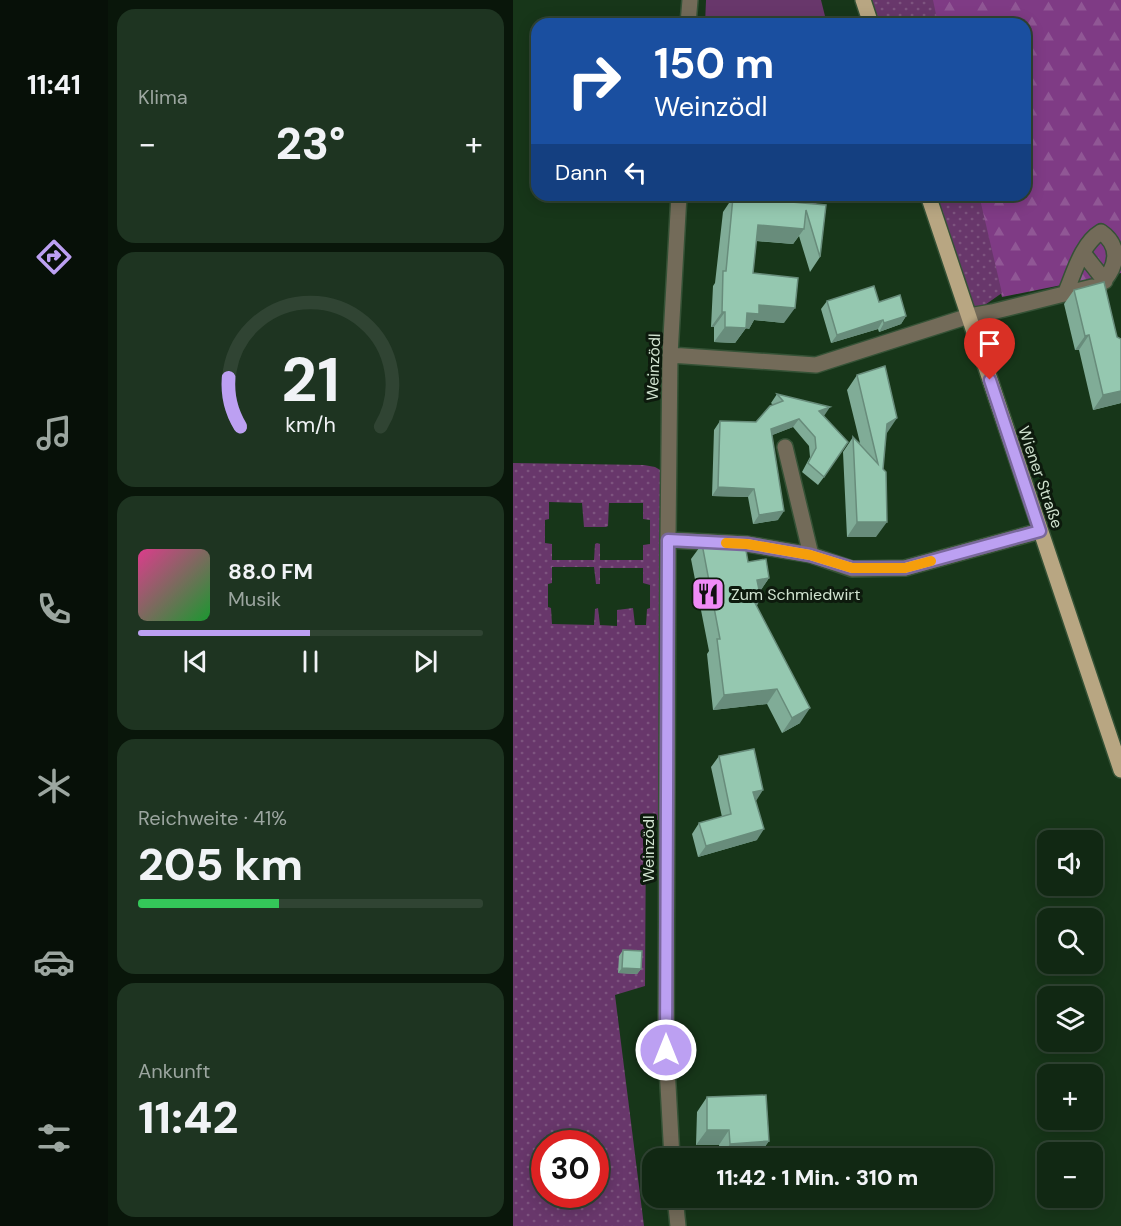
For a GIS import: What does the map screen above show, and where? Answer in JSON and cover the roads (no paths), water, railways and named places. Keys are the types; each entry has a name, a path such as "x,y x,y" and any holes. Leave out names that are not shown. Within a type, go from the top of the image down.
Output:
{"main road":[{"path":"863,0 869,18"},
{"name":"Wiener Straße","path":"930,201 1121,770"}],"street":[{"path":"688,18 690,0"},
{"name":"Weinzödl","path":"671,1148 666,1050 668,540 671,355 679,201"},
{"path":"671,355 816,365 969,316 1103,287 1119,264 1121,254 1117,244 1110,236 1101,232 1093,237 1083,253 1065,294"},
{"path":"1083,253 1103,287"},
{"path":"785,447 810,555"},
{"path":"668,540 747,544 810,555 852,568 905,568 1040,531"},
{"path":"673,1223 674,1208"}],"place":[{"name":"Zum Schmiedwirt","path":"708,594"}]}
